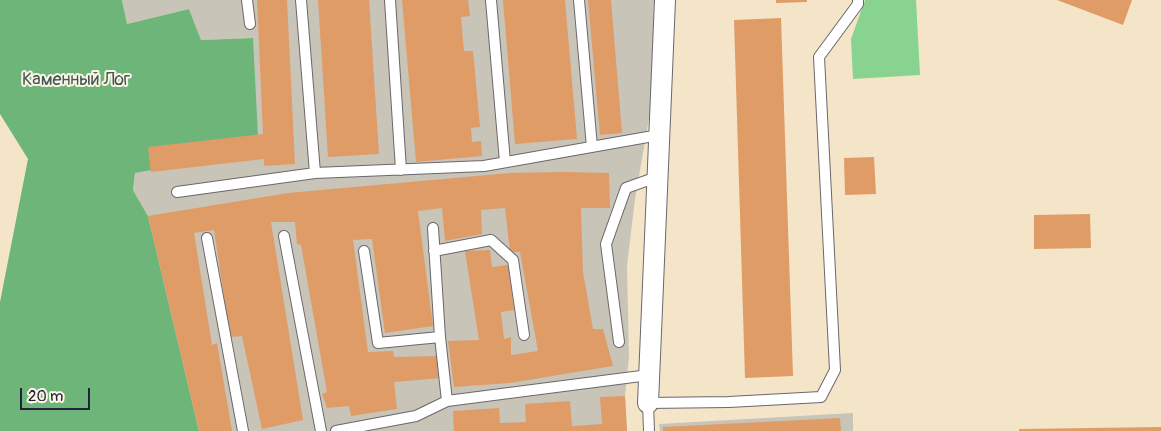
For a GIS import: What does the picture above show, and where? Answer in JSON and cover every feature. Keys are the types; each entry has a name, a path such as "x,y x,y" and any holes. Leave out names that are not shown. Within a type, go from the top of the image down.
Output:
{"street":[{"path":"648,403 665,0"}],"lane":[{"path":"247,0 250,24"},
{"path":"301,0 315,173"},
{"path":"390,0 401,170"},
{"path":"491,0 505,162"},
{"path":"579,0 592,147"},
{"path":"649,431 648,403 728,402 821,397 835,370 819,57 858,4 858,0"},
{"path":"178,192 315,173 484,166 659,136"},
{"path":"618,342 606,244 626,188 658,177"},
{"path":"433,228 440,338 447,401"},
{"path":"284,236 321,431"},
{"path":"207,238 243,431"},
{"path":"434,251 491,240 513,260 524,335"},
{"path":"364,251 378,343 440,338"},
{"path":"336,431 416,416 447,401 649,375"}],"shaded area":[{"path":"122,0 654,0 651,107 635,199 627,266 629,357 625,396 627,431 199,431 148,216 133,190 135,173 149,151 252,38 201,40 189,9 127,24"},
{"path":"853,413 853,431 660,431 659,424"}],"green space":[{"name":"Каменный Лог","path":"0,0 122,0 127,24 189,9 201,40 253,38 258,137 149,151 151,170 135,173 133,190 148,216 199,431 0,431 0,302 28,159 0,114"},
{"path":"865,0 916,0 920,75 853,79 851,39"}],"building":[{"path":"257,0 287,0 295,164 264,166 264,159 151,172 148,147 263,134"},
{"path":"318,0 369,0 379,154 328,157"},
{"path":"402,0 468,0 470,16 461,17 464,51 473,51 480,127 471,128 472,142 481,141 482,156 416,162"},
{"path":"503,0 565,0 577,139 515,144"},
{"path":"588,0 611,0 622,133 600,135"},
{"path":"776,0 807,0 807,2 776,3"},
{"path":"1057,0 1132,0 1123,25"},
{"path":"781,18 793,376 745,378 734,20"},
{"path":"874,157 876,194 845,195 844,158"},
{"path":"510,173 609,173 610,208 581,208 583,272 593,329 603,329 613,366 510,383 454,387 448,341 479,340 465,251 490,250 492,267 508,265 514,310 501,312 504,339 511,337 511,355 538,351 520,252 510,252 505,208 481,210 482,234 445,241 442,208 418,211 433,326 385,333 372,239 353,240 368,352 393,351 394,357 439,356 441,378 394,382 397,409 351,416 349,406 327,408 322,394 327,392 301,245 297,244 295,222 271,222 303,420 262,429 242,336 230,337 214,230 194,233 212,345 217,343 232,431 199,431 148,216 288,193"},
{"path":"1090,214 1091,248 1034,249 1034,215"},
{"path":"625,396 627,431 454,431 453,411 499,408 500,423 526,422 525,404 570,401 572,426 602,424 600,397"},
{"path":"840,418 841,431 663,431 663,427"},
{"path":"1161,427 1161,431 1019,431 1019,429"}]}
